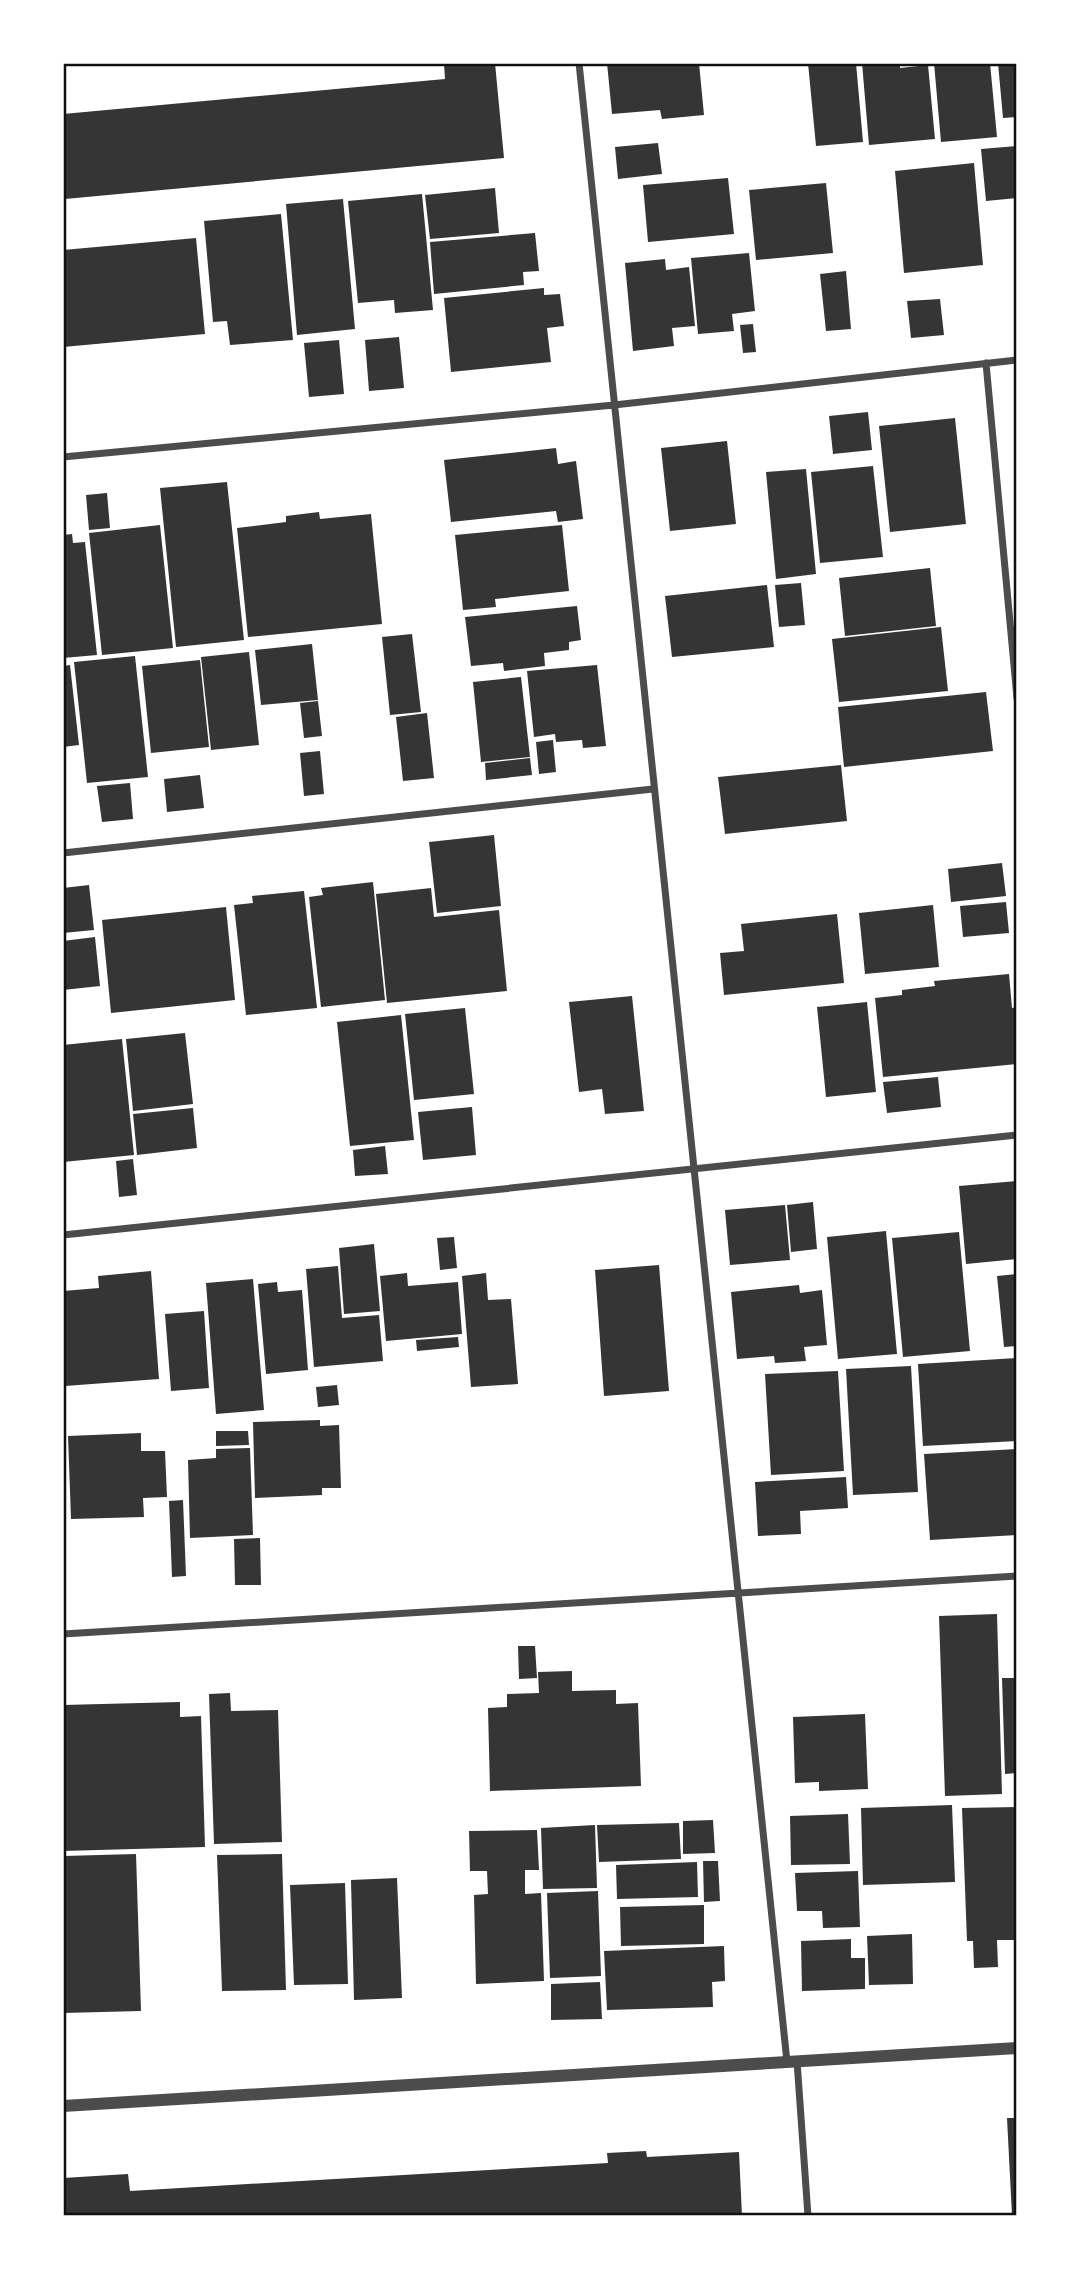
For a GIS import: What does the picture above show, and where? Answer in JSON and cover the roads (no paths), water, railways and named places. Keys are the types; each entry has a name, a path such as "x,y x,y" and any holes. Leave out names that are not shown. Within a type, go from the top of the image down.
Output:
{"street":[{"path":"579,63 692,1168 808,2216"},
{"path":"63,457 614,405 1017,360"},
{"path":"986,363 1017,698"},
{"path":"63,853 653,789"},
{"path":"63,1235 1017,1135"},
{"path":"63,1634 1017,1576"},
{"path":"63,2106 1017,2048"}]}
